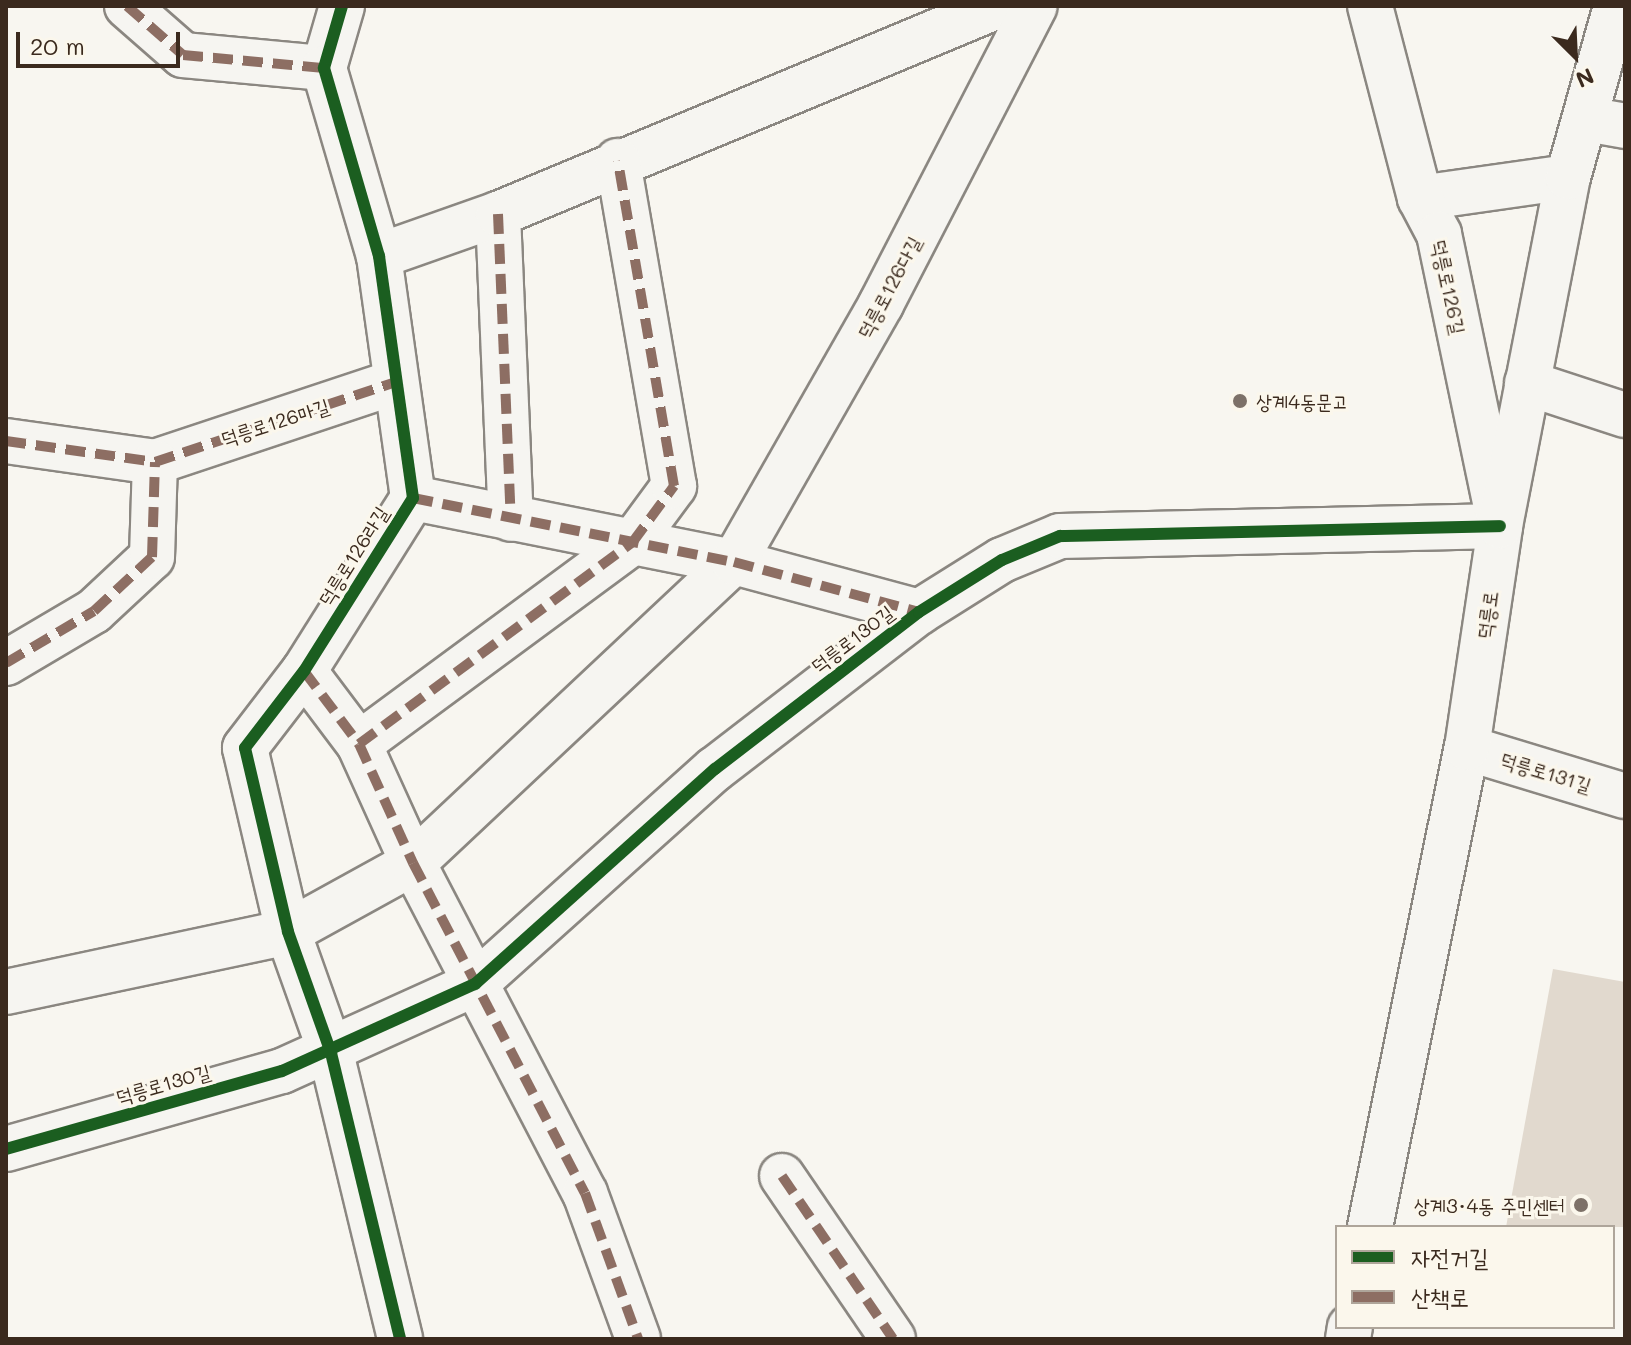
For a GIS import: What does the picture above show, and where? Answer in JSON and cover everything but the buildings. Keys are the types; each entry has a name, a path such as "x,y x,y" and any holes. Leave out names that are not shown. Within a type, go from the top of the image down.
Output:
{"street":[{"path":"127,6 183,55 324,68 342,6"},
{"path":"379,256 498,214 618,161 998,6"},
{"name":"덕릉로126다길","path":"734,562 881,304 1035,6"},
{"name":"덕릉로126길","path":"1370,6 1420,198 1439,234 1500,526"},
{"name":"덕릉로","path":"1370,1225 1467,748 1500,526 1568,177 1605,122 1616,6"},
{"name":"덕릉로126라길","path":"324,68 379,256 413,498 304,671 245,748 288,932 331,1053"},
{"path":"359,744 632,543 674,486 618,161"},
{"path":"1420,198 1568,177"},
{"path":"498,214 511,519"},
{"name":"덕릉로126마길","path":"6,441 155,462 395,382"},
{"path":"1527,383 1625,415"},
{"path":"6,663 94,611 152,557 155,462"},
{"name":"덕릉로130길","path":"413,498 734,562 919,612"},
{"name":"덕릉로130길","path":"6,1149 331,1053 475,984 715,769 919,612 1002,560 1060,536 1500,526"},
{"path":"6,992 288,932 413,863 734,562"},
{"path":"304,671 359,744 413,863 585,1193 638,1339"},
{"name":"덕릉로131길","path":"1467,748 1625,796"},
{"path":"331,1053 400,1339"},
{"path":"782,1176 893,1339"}],"marked path":[{"path":"127,6 183,55 324,68"},
{"path":"359,744 632,543 674,486 618,161"},
{"path":"498,214 511,519"},
{"path":"6,441 155,462 395,382"},
{"path":"6,663 94,611 152,557 155,462"},
{"path":"413,498 734,562 919,612"},
{"path":"304,671 359,744 413,863 585,1193 638,1339"},
{"path":"782,1176 893,1339"}],"cycle path":[{"path":"342,6 324,68 379,256 413,498 304,671 245,748 288,932 331,1053 400,1339"},
{"path":"6,1149 282,1071 475,984 715,769 919,612 1002,560 1060,536 1500,526"}],"place":[{"name":"상계4동문고","path":"1240,401"},
{"name":"상계3·4동 주민센터","path":"1581,1205"}]}
